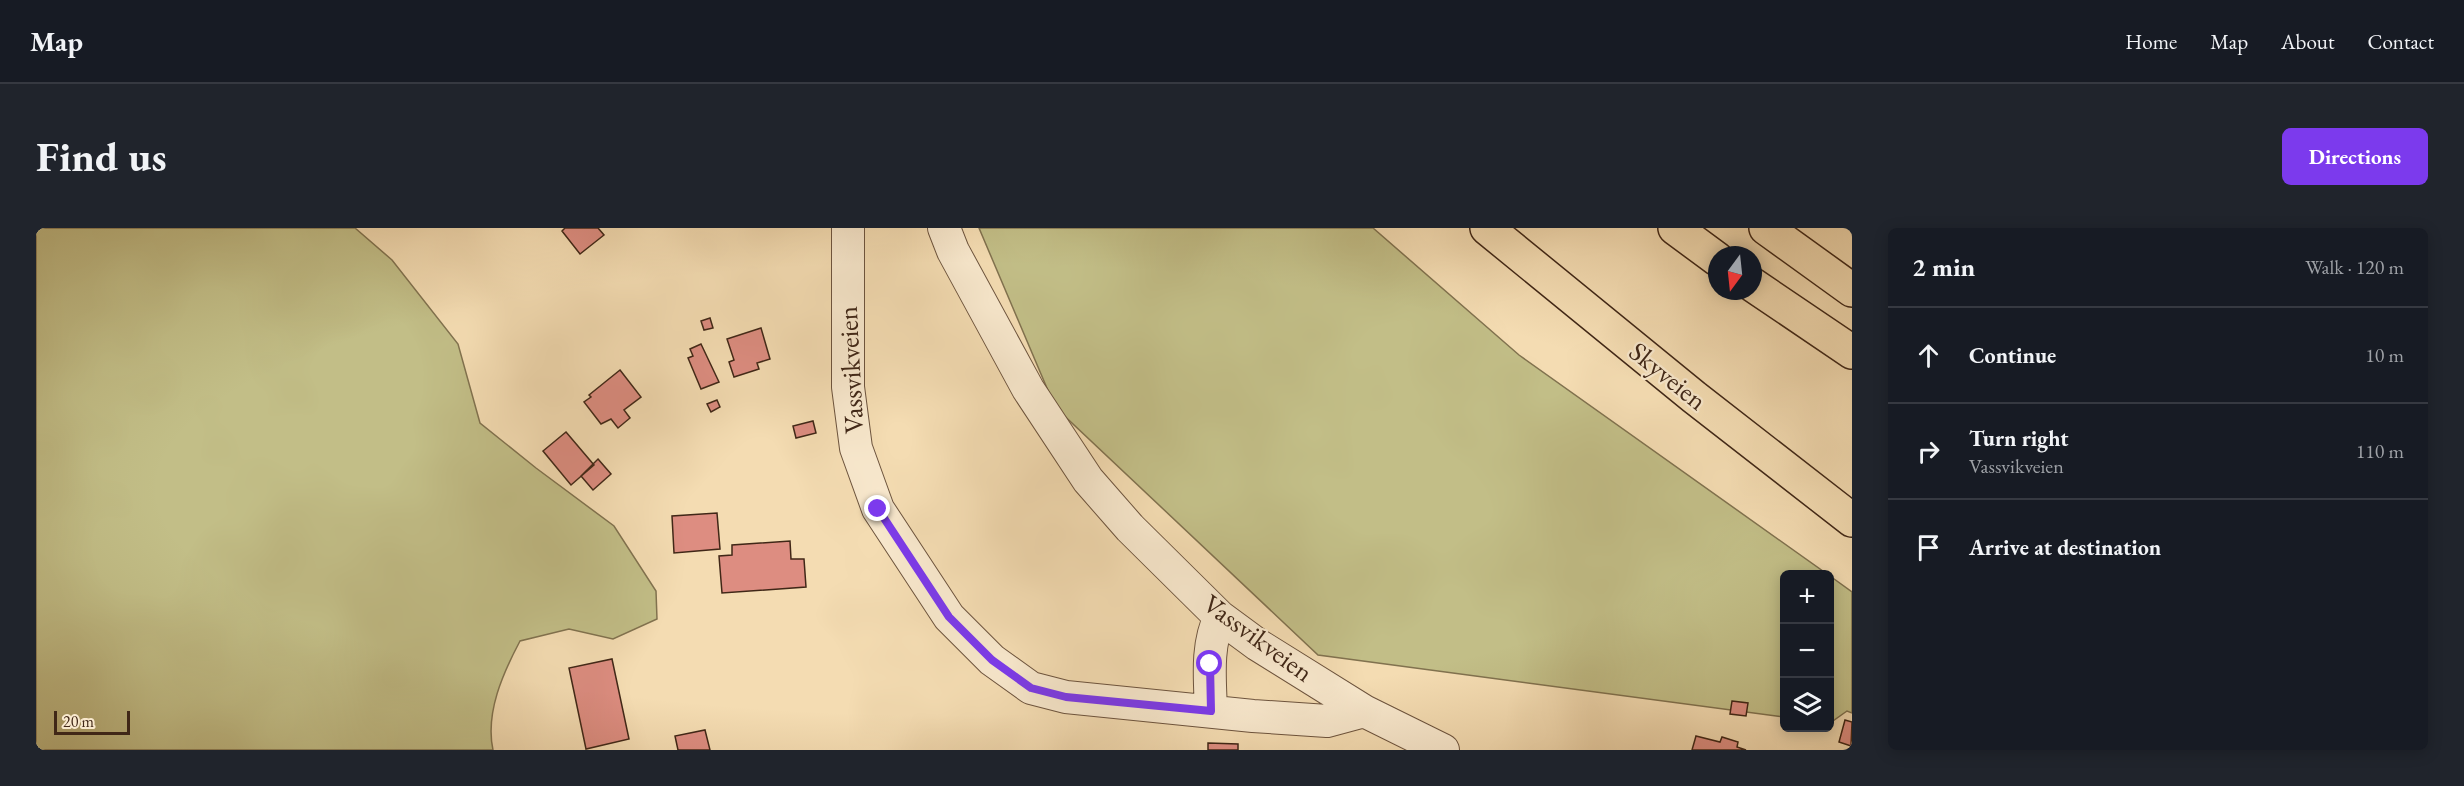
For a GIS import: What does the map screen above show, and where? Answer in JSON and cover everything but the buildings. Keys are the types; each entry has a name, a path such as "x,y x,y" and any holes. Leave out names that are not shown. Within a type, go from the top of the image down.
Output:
{"highway":[{"name":"Skyveien","path":"1487,228 1694,398 1852,520"},
{"path":"1676,228 1708,252"},
{"path":"1766,228 1852,290"},
{"path":"1762,291 1852,352"}],"street":[{"name":"Vassvikveien","path":"848,228 848,387 856,448 878,509 949,617 992,660 1031,688 1066,697 1327,721 1364,711"},
{"name":"Vassvikveien","path":"944,228 953,251 1028,389 1088,480 1130,528 1220,617 1258,645 1364,711 1443,750"},
{"path":"1211,711 1212,642 1220,617"}],"shaded area":[{"path":"36,228 355,228 392,260 458,344 480,423 614,526 656,591 657,619 613,639 569,629 520,641 507,666 497,694 491,722 493,750 36,750"},
{"path":"979,228 1373,228 1519,355 1821,570 1780,570 1780,716 1318,655 1055,407"},
{"path":"1834,579 1852,592 1852,713 1847,711 1834,720"}],"route":[{"path":"878,509 949,617 992,660 1031,688 1066,697 1211,711 1210,664"}]}
